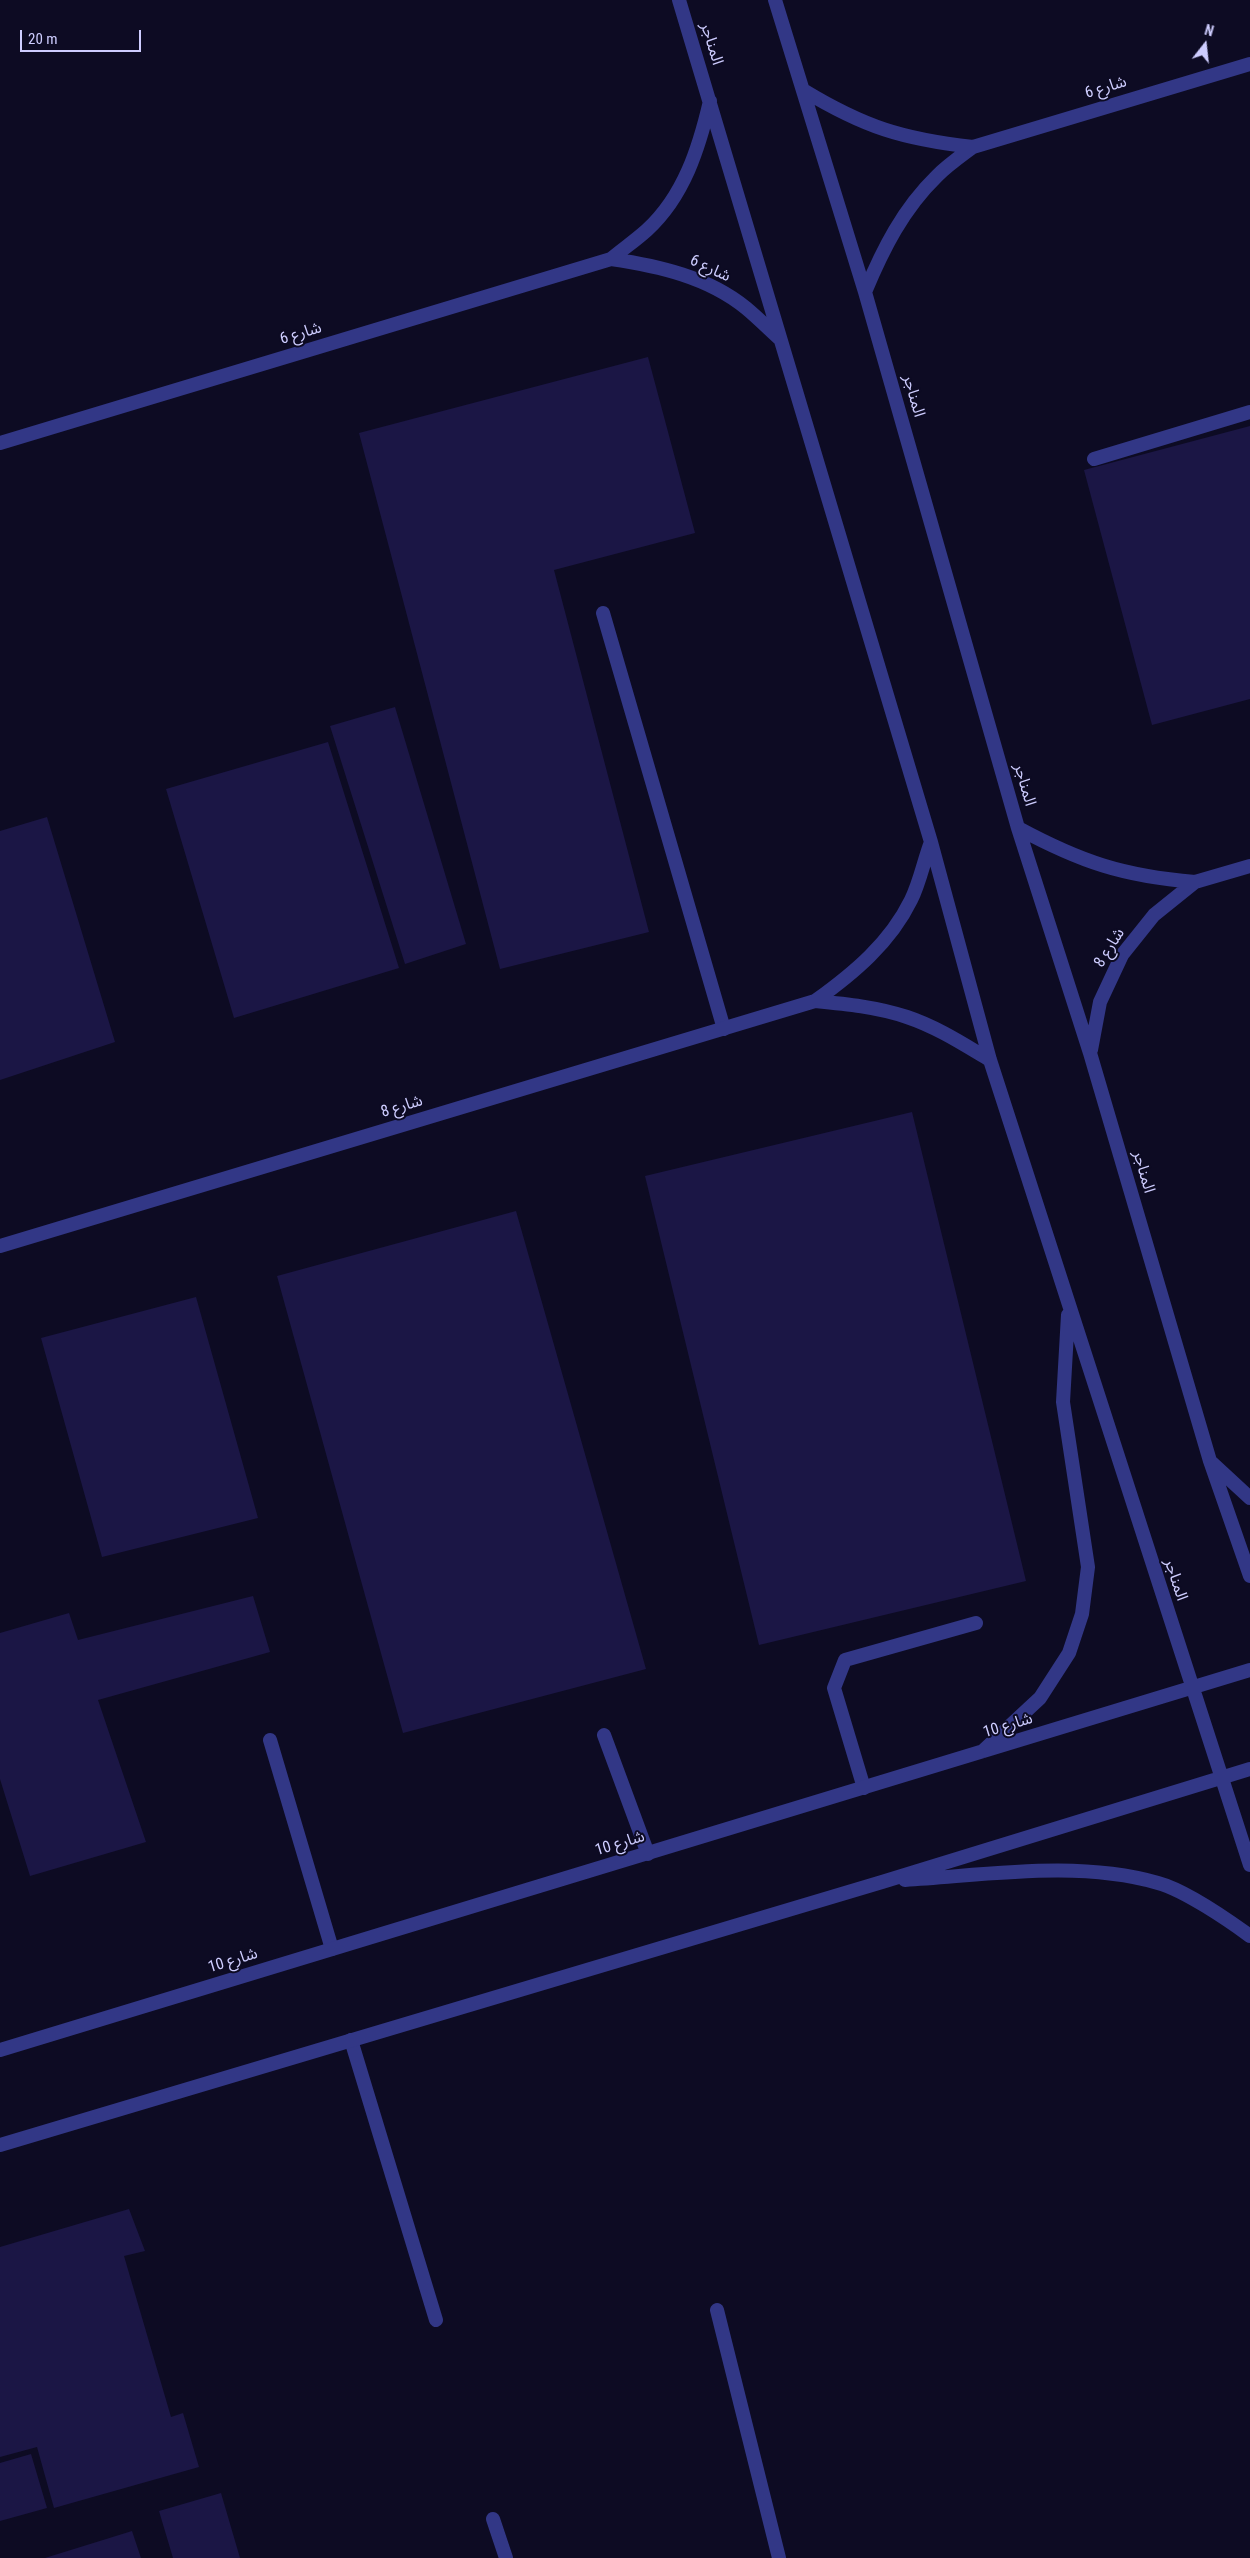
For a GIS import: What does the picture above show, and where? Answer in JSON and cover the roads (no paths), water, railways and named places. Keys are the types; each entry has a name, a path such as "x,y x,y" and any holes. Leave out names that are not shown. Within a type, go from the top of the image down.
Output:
{"street":[{"name":"المناجر","path":"678,0 710,101 931,842 990,1060 1068,1307 1250,1864"},
{"name":"المناجر","path":"775,0 865,292 1018,828 1090,1053 1210,1461 1250,1576"},
{"name":"شارع 6","path":"865,292 883,250 907,210 937,176 973,147 1250,64"},
{"name":"شارع 6","path":"803,90 841,113 884,131 927,142 973,147"},
{"name":"شارع 6","path":"0,443 611,259 648,229 678,191 699,148 710,101"},
{"name":"شارع 6","path":"611,259 659,266 704,282 745,307 781,340"},
{"path":"1094,459 1250,412"},
{"path":"603,613 724,1029"},
{"name":"شارع 8","path":"1018,828 1059,850 1103,867 1148,878 1195,882 1250,866"},
{"name":"شارع 8","path":"0,1246 815,1001 853,973 886,939 912,899 931,842"},
{"name":"شارع 8","path":"1090,1053 1100,1002 1122,955 1154,915 1195,882"},
{"name":"شارع 8","path":"815,1001 861,1006 906,1017 950,1035 990,1060"},
{"name":"المناجر","path":"981,1753 1040,1698 1068,1653 1082,1614 1088,1567 1063,1402 1068,1307"},
{"path":"1210,1461 1250,1498"},
{"path":"864,1788 834,1688 845,1660 976,1623"},
{"name":"شارع 10","path":"0,2050 1250,1670"},
{"path":"604,1735 648,1854"},
{"path":"270,1740 332,1950"},
{"path":"0,2145 882,1882 1250,1769"},
{"path":"882,1882 1065,1871 1114,1873 1160,1883 1204,1906 1250,1936"},
{"path":"351,2040 436,2320"},
{"path":"717,2310 779,2558"},
{"path":"494,2519 506,2558"}]}
